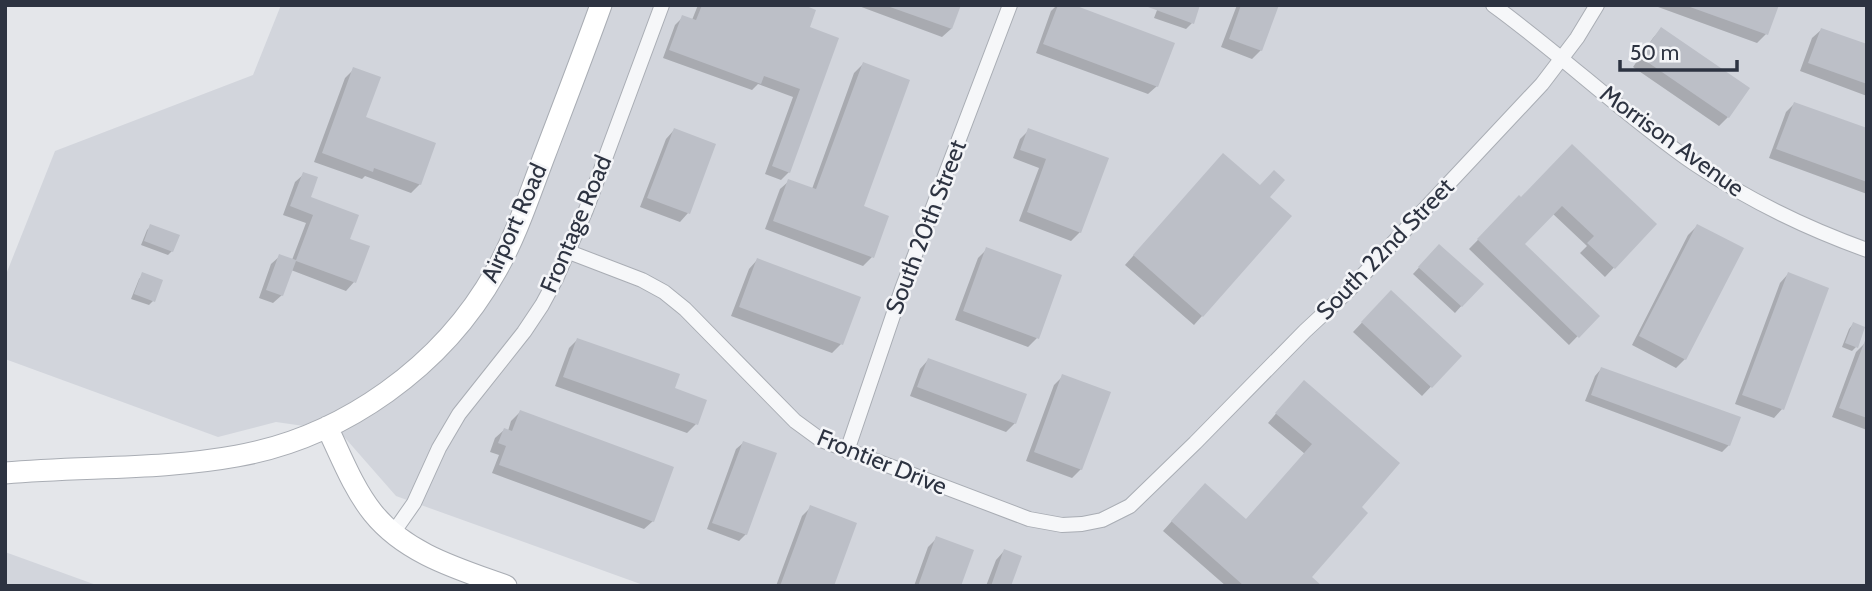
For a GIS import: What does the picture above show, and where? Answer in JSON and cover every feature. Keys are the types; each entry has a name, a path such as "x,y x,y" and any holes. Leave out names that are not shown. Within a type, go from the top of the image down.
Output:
{"main road":[{"name":"Airport Road","path":"5,473 168,464 249,454 327,427 376,400 408,376 457,326 485,289 505,254 520,222 601,5"},
{"path":"327,427 364,500 393,533 438,560 506,586"}],"street":[{"name":"Frontage Road","path":"393,533 414,503 439,447 459,414 513,346 551,290 586,210 662,5"},
{"name":"South 20th Street","path":"847,451 902,289 1010,5"},
{"name":"Morrison Avenue","path":"1493,5 1658,137 1717,178 1792,219 1867,250"},
{"name":"South 22nd Street","path":"1157,480 1347,292 1542,84 1597,5"},
{"name":"Frontier Drive","path":"569,252 664,292 685,309 795,421 816,437 847,451 1029,519 1062,525 1102,520 1120,512 1157,480"}],"shaded area":[{"path":"281,5 1867,5 1867,586 646,586 396,496 339,431 276,422 218,437 5,359 5,277 55,151 253,75"},
{"path":"5,552 99,586 5,586"}],"building":[{"path":"702,5 804,5 816,10 810,27 839,38 790,173 772,166 800,89 764,76 761,84 669,50 682,15 696,20"},
{"path":"961,5 952,29 890,7"},
{"path":"1058,5 1074,5 1175,43 1158,87 1043,44"},
{"path":"1148,5 1200,5 1194,24"},
{"path":"1241,5 1279,5 1262,51 1229,39"},
{"path":"1690,5 1779,5 1768,35"},
{"path":"1661,27 1750,88 1729,118 1640,57"},
{"path":"1821,28 1867,44 1867,84 1808,63"},
{"path":"863,62 910,80 864,206 889,216 874,258 773,221 788,179 816,189"},
{"path":"353,67 381,77 366,117 436,143 421,185 374,168 373,172 322,153"},
{"path":"1794,102 1867,128 1867,182 1776,149"},
{"path":"674,128 716,144 690,214 647,198"},
{"path":"1028,128 1109,158 1081,233 1027,212 1046,159 1020,150"},
{"path":"1572,144 1657,224 1615,269 1587,243 1594,236 1562,206 1525,244 1600,316 1579,338 1477,239"},
{"path":"1223,153 1260,185 1274,170 1285,180 1270,197 1292,216 1203,317 1133,255"},
{"path":"303,172 318,177 311,197 359,215 350,239 370,246 356,283 296,261 283,296 266,290 279,254 296,260 313,215 290,206"},
{"path":"150,224 180,235 173,252 144,241"},
{"path":"1697,224 1744,248 1686,360 1639,336"},
{"path":"1439,244 1484,284 1462,307 1418,267"},
{"path":"986,247 1062,275 1039,339 963,311"},
{"path":"757,258 861,297 843,345 739,307"},
{"path":"142,272 163,280 155,302 134,294"},
{"path":"1788,272 1829,288 1784,410 1742,395"},
{"path":"1391,290 1462,356 1432,388 1361,322"},
{"path":"1853,322 1865,327 1858,348 1845,343"},
{"path":"577,338 680,374 675,388 707,400 698,425 563,377"},
{"path":"1867,339 1867,418 1839,408"},
{"path":"928,358 1027,394 1016,424 917,387"},
{"path":"1601,367 1741,417 1730,446 1591,395"},
{"path":"1062,374 1111,392 1082,470 1034,452"},
{"path":"1304,380 1400,463 1362,507 1368,513 1312,577 1322,586 1244,586 1171,521 1205,483 1246,519 1312,444 1275,413"},
{"path":"520,410 674,467 654,522 499,465 506,446 498,443 504,428 512,431"},
{"path":"743,441 777,453 747,535 712,523"},
{"path":"810,505 857,523 834,586 780,586"},
{"path":"936,536 974,550 961,586 918,586"},
{"path":"1004,549 1022,556 1011,586 991,586"}]}
